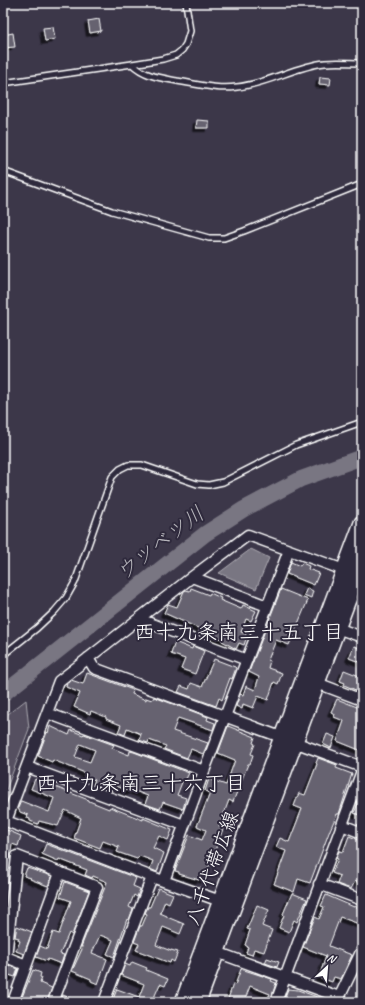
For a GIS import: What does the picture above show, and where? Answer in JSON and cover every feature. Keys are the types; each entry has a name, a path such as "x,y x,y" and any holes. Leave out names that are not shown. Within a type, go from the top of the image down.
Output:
{"main road":[{"name":"八千代帯広線","path":"198,1002 210,950 289,739 344,570 362,523"},
{"name":"八千代帯広線","path":"289,739 317,683 362,562"},
{"name":"八千代帯広線","path":"183,1002 210,950"}],"street":[{"path":"227,903 164,881 6,821 59,681 248,535 344,570"},
{"path":"164,881 204,771 289,550"},
{"path":"192,577 267,606"},
{"path":"139,619 247,660"},
{"path":"337,628 362,637"},
{"path":"88,658 94,668 362,767"},
{"path":"317,683 362,700"},
{"path":"47,713 204,771"},
{"path":"27,767 184,825"},
{"path":"276,1002 362,771"},
{"path":"342,825 362,833"},
{"path":"26,965 6,957 17,856 60,874 97,887 53,1002"},
{"path":"13,1002 60,874"},
{"path":"104,1002 152,876"},
{"path":"319,884 362,900"},
{"path":"210,950 285,977 338,999 362,950"}],"lane":[{"path":"3,83 163,59 176,55 186,44 190,31 186,3"},
{"path":"132,64 138,70 155,77 224,88 239,87 268,80 307,67 325,63 362,63"},
{"path":"3,171 112,211 209,238 224,238 244,231 362,184"},
{"path":"3,655 37,628 66,598 75,582 112,477 120,469 128,465 142,465 188,481 209,485 223,482 296,445 362,422"}],"shaded area":[{"path":"251,549 269,558 256,589 219,573"},
{"path":"26,700 29,729 3,798 3,718"}],"building":[{"path":"99,19 101,31 90,33 88,21"},
{"path":"53,27 55,39 45,41 43,28"},
{"path":"13,33 15,47 4,48 3,35"},
{"path":"320,77 331,78 330,85 319,84"},
{"path":"197,120 209,121 209,128 196,128"},
{"path":"291,562 300,566 302,563 309,566 308,569 319,573 314,585 287,574"},
{"path":"191,588 209,595 210,593 221,598 220,600 241,609 243,605 256,611 251,621 246,619 241,632 247,636 244,645 239,643 236,649 222,641 222,639 210,635 209,638 198,634 200,629 164,613 168,604 177,607 184,591 190,591"},
{"path":"307,588 313,591 311,598 304,595"},
{"path":"281,589 308,600 289,645 276,640 268,660 270,661 268,668 282,673 278,684 274,682 268,700 258,696 253,708 243,704 242,709 236,706 240,694 243,695 246,686 255,690 259,677 249,672"},
{"path":"175,642 192,649 193,646 204,651 195,674 181,669 185,659 171,654"},
{"path":"354,646 362,649 362,663 349,658"},
{"path":"214,659 236,668 232,679 230,678 222,700 219,698 216,706 178,692 181,686 189,689 191,683 202,687"},
{"path":"344,670 362,677 362,687 360,686 358,691 344,685 345,683 340,681"},
{"path":"87,673 133,690 132,694 146,700 146,698 152,700 154,697 208,717 207,720 215,723 213,730 178,718 173,731 208,743 203,754 191,749 187,758 164,749 166,746 149,740 148,743 139,740 141,734 127,728 125,735 118,732 121,725 91,711 90,714 74,707 80,693 66,687 67,683 71,680 83,684"},
{"path":"337,699 362,709 362,751 337,741 344,721 334,717 335,714 331,712"},
{"path":"50,726 69,735 71,730 114,745 112,748 129,755 130,751 134,752 189,773 185,781 183,780 177,795 186,798 183,809 163,802 160,809 145,804 148,796 132,790 131,792 114,785 111,791 93,784 95,780 84,776 85,773 53,760 52,762 38,756 47,732 48,733","holes":["80,744 95,750 90,762 75,757"]},
{"path":"228,726 255,737 253,743 255,744 251,754 253,755 233,802 229,800 219,827 223,829 204,880 200,878 199,880 179,874 179,872 175,871 189,835 202,840 206,830 197,826 210,793 205,791 209,779 226,785 235,760 218,753"},
{"path":"327,734 335,737 331,748 323,744"},
{"path":"318,758 337,765 336,768 352,774 339,814 337,814 330,830 310,883 298,879 294,892 274,884 286,851 276,847 280,838 289,842 302,809 294,806 299,793 305,795"},
{"path":"35,779 109,809 110,807 143,820 143,818 172,830 168,840 159,836 153,848 164,853 157,872 150,869 153,861 140,856 137,859 117,852 119,847 103,841 100,848 74,838 81,818 65,810 58,826 39,821 38,824 30,821 30,819 27,818 28,815 20,812 18,808 21,801 49,812 54,798 31,789"},
{"path":"362,794 362,816 354,813"},
{"path":"3,830 6,832 7,830 21,836 18,846 12,844 10,859 3,858"},
{"path":"349,836 359,840 359,843 362,844 362,884 355,881 351,889 337,884 340,876 332,873 338,859 336,858 339,851 343,852"},
{"path":"46,844 136,878 133,886 140,889 137,897 134,895 129,907 133,909 129,920 127,919 114,957 107,954 113,940 100,935 92,953 107,959 98,984 91,981 91,979 72,971 83,947 81,947 107,882 93,876 92,878 85,875 87,870 59,859 58,861 42,854"},
{"path":"27,868 52,876 48,886 24,876"},
{"path":"65,882 89,891 72,935 69,933 60,954 64,955 61,964 48,959 47,961 36,957 40,946 47,949 53,932 59,934 71,901 60,897"},
{"path":"158,888 173,894 169,903 165,901 160,913 184,924 180,934 163,927 156,945 178,952 174,962 171,960 170,963 136,950 139,944 134,942 140,926 142,926 147,914 145,913 148,907 150,907"},
{"path":"292,893 307,899 297,922 294,920 289,932 279,928"},
{"path":"326,895 362,909 362,925 340,917 329,946 352,955 341,979 334,977 332,982 319,977 326,956 303,947 315,917 319,919 324,907 321,906"},
{"path":"257,905 269,910 262,926 272,930 264,952 254,949 252,955 246,953 248,947 245,945 250,930 247,929"},
{"path":"17,926 32,932 24,954 16,951 20,941 18,940 19,938 15,937"},
{"path":"267,958 279,962 277,967 265,963"},
{"path":"132,962 147,968 146,970 168,979 165,986 160,984 152,1002 112,1002 117,989 139,997 144,984 121,975 125,964 130,966"},
{"path":"9,965 18,969 15,977 6,974"},
{"path":"241,969 272,979 271,981 276,983 270,1002 266,1002 270,994 250,986 244,1002 227,1002 233,984 235,985"},
{"path":"33,970 41,973 40,977 42,978 40,983 52,988 47,1002 20,1002"},
{"path":"288,989 298,990 328,1002 283,1002"},
{"path":"63,995 79,1002 60,1002"}],"waterway":[{"name":"ウツベツ川","path":"3,694 205,534 244,509 301,479 362,457"}],"district":[{"name":"西十九条南三十五丁目","path":"239,632"},
{"name":"西十九条南三十六丁目","path":"141,783"}]}
